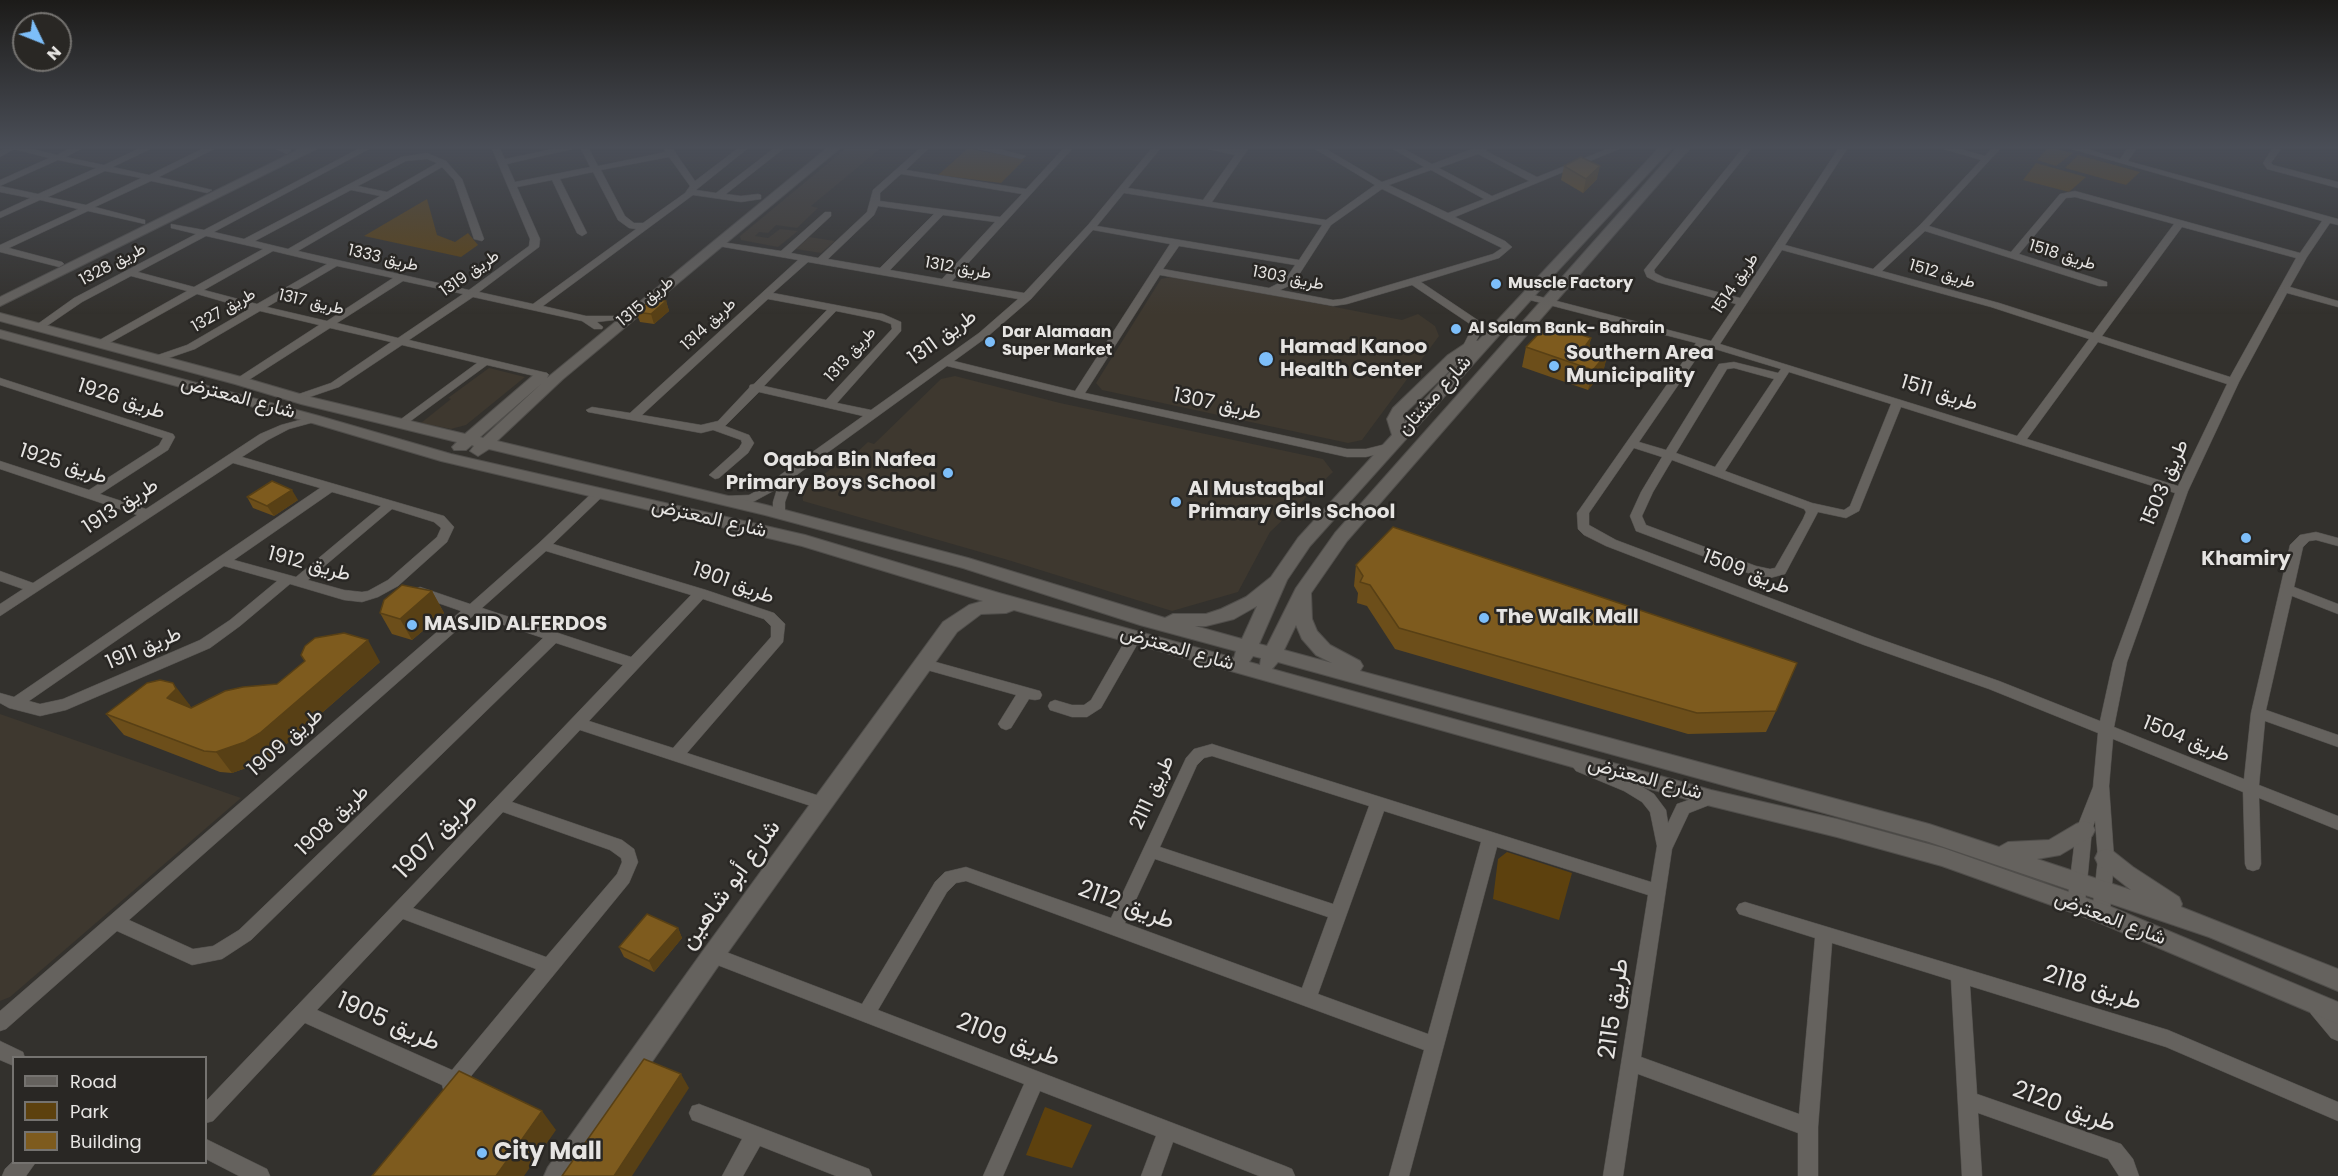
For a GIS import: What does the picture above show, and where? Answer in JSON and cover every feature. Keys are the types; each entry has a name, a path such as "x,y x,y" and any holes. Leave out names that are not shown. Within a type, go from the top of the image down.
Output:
{"street":[{"path":"0,215 25,204"},
{"path":"67,204 142,222"},
{"path":"0,249 97,204"},
{"path":"0,302 142,222 179,204"},
{"path":"0,293 66,266 196,204"},
{"name":"طريق 1328","path":"37,328 71,304 262,204"},
{"path":"244,243 318,204"},
{"path":"288,253 374,204"},
{"path":"467,204 479,239"},
{"name":"طريق 1319","path":"297,398 335,385 529,252 536,244 520,204"},
{"path":"568,204 582,233"},
{"path":"614,204 621,218 632,226 642,226"},
{"path":"534,308 672,204"},
{"name":"طريق 1315","path":"447,458 467,440 558,376 718,238 744,204"},
{"name":"طريق 1315","path":"465,463 485,444 502,417 592,323 610,318 762,204"},
{"path":"821,260 871,213 875,204"},
{"path":"881,204 1001,220"},
{"path":"945,282 1017,204"},
{"name":"طريق 1311","path":"1031,293 1113,204"},
{"name":"طريق 1311","path":"718,499 752,499 766,492 982,335 1031,293 1052,279 1097,229 1116,204"},
{"path":"1211,204 1328,224"},
{"path":"1271,291 1289,282 1328,224 1355,204"},
{"name":"طريق 1303","path":"1156,271 1333,303 1343,302 1496,256 1507,247 1420,204"},
{"path":"1447,217 1479,204"},
{"name":"شارع مشتان","path":"1238,666 1279,579 1304,542 1609,204"},
{"name":"شارع مشتان","path":"1263,673 1305,588 1341,537 1634,204"},
{"path":"1703,204 1649,270 1652,275 1661,280 1741,302"},
{"name":"طريق 1514","path":"1708,344 1741,302 1807,204"},
{"path":"1876,272 1945,204"},
{"name":"طريق 1518","path":"2012,256 2058,204"},
{"name":"طريق 1518","path":"2113,204 2302,257"},
{"path":"2274,204 2333,220"},
{"name":"طريق 1312","path":"883,271 941,212"},
{"path":"785,253 828,214"},
{"name":"طريق 1503","path":"2101,913 2106,858 2101,786 2106,730 2120,662 2182,491 2233,382 2302,257 2333,220"},
{"path":"2020,440 2180,223"},
{"name":"طريق 1333","path":"174,226 592,323"},
{"name":"طريق 1518","path":"1923,227 2103,284"},
{"path":"1097,229 1300,263"},
{"name":"طريق 1312","path":"718,238 733,247 785,253 945,282 1031,293"},
{"path":"1078,395 1176,242"},
{"name":"طريق 1512","path":"1779,246 1876,272 2094,337 2233,382"},
{"path":"0,249 66,266"},
{"path":"100,344 270,249"},
{"name":"طريق 1314","path":"634,416 807,257"},
{"name":"طريق 1327","path":"156,359 191,347 335,264"},
{"path":"18,322 13,307 15,303 66,266"},
{"name":"طريق 1317","path":"130,273 259,308 543,375"},
{"path":"240,381 327,323 399,279"},
{"path":"1413,281 1478,325 1467,348"},
{"path":"2286,289 2338,304"},
{"name":"طريق 1511","path":"1529,292 1708,344 1784,373 1897,402 2182,491"},
{"name":"طريق 1313","path":"765,296 883,317 896,322 897,329 830,403"},
{"path":"592,410 701,429 722,423 754,387 832,309"},
{"name":"شارع المعترض","path":"0,317 325,406 718,499 968,564 1147,620 1740,780 1984,850 2078,880 2217,930 2338,980"},
{"name":"شارع المعترض","path":"0,334 314,419 465,463 805,541 1238,666 1711,798 1943,857 2101,913 2338,1013"},
{"path":"1395,442 1395,419 1398,411 1453,358 1489,337"},
{"name":"طريق 1509","path":"1708,344 1583,513 1583,526 1589,532 1611,543 1869,641 1994,685 2106,730"},
{"path":"401,424 486,361"},
{"name":"طريق 1307","path":"943,362 1078,395 1347,453 1366,453 1395,442"},
{"path":"1718,472 1784,373 1734,365 1723,366 1669,454 1636,516 1641,528 1753,570 1770,574 1780,571 1809,519 1812,512 1809,506"},
{"name":"طريق 1926","path":"0,381 170,437 164,447 90,495"},
{"path":"325,406 335,385"},
{"path":"754,387 871,414"},
{"path":"1633,444 1669,454 1809,506 1846,514 1855,508 1897,402"},
{"name":"طريق 1913","path":"264,437 277,425 281,410"},
{"path":"430,431 451,432 502,417 516,444 547,460"},
{"name":"طريق 1913","path":"0,611 264,437 285,427 314,419"},
{"path":"714,426 745,438 748,443 744,450 715,475"},
{"path":"1347,453 1357,460 1366,473"},
{"name":"طريق 1912","path":"223,561 357,598 373,594 393,583 442,539 448,527 446,522 439,519 231,458"},
{"name":"طريق 1925","path":"0,465 147,514"},
{"path":"779,514 779,502 788,474"},
{"name":"طريق 1912","path":"15,704 330,487"},
{"name":"طريق 1909","path":"0,1023 544,546 598,494"},
{"name":"طريق 1911","path":"0,698 40,710 66,704 205,644 293,581 391,504"},
{"name":"طريق 1504","path":"2253,864 2251,788 2258,713 2297,545 2305,538 2316,536 2338,542"},
{"name":"طريق 1901","path":"544,546 701,593 769,616 778,624 778,638 675,756"},
{"name":"شارع أبو شاهين","path":"557,1176 950,627 956,604 951,595 864,559"},
{"path":"1742,592 1753,570"},
{"path":"0,576 34,588"},
{"path":"1147,620 1206,620 1227,614 1252,601 1279,579"},
{"path":"393,583 634,664"},
{"path":"1305,588 1303,619 1309,634 1323,650 1346,663 1420,688 1439,699"},
{"path":"2286,589 2338,609"},
{"name":"طريق 1907","path":"207,1113 701,593"},
{"name":"شارع أبو شاهين","path":"950,627 975,609 989,606 1064,616"},
{"path":"1055,706 1072,711 1086,711 1096,704 1135,636"},
{"name":"طريق 1908","path":"115,922 192,957 216,953 244,935 553,637"},
{"path":"925,664 1030,693 1006,724"},
{"path":"2258,713 2338,741"},
{"path":"577,723 822,804"},
{"name":"طريق 1504","path":"2106,730 2338,823"},
{"name":"طريق 2111","path":"1115,927 1191,762 1199,753 1205,751 1219,751 1657,891"},
{"name":"طريق 2115","path":"1542,751 1630,787 1648,798 1658,810 1663,827 1664,849 1613,1176"},
{"name":"طريق 1503","path":"2076,904 2084,830 2101,786"},
{"name":"طريق 2115","path":"1664,849 1683,809 1711,798"},
{"path":"1307,998 1379,802"},
{"path":"441,1098 623,878 630,862 628,855 616,845 502,805"},
{"path":"1984,850 2047,850 2067,842 2084,830"},
{"path":"1399,1176 1491,837"},
{"path":"1151,851 1339,913"},
{"path":"2106,858 2154,895 2217,930"},
{"name":"طريق 2112","path":"866,1014 941,887 951,877 958,874 973,876 1115,927 1436,1046"},
{"name":"طريق 2118","path":"1745,909 2168,1039 2338,1112"},
{"path":"399,910 551,967"},
{"path":"1808,1176 1808,1127 1824,933"},
{"name":"طريق 2109","path":"713,955 1285,1176"},
{"path":"1960,975 1972,1176"},
{"path":"2311,1002 2338,1032"},
{"name":"طريق 1905","path":"301,1012 455,1081"},
{"path":"1632,1063 1808,1127"},
{"path":"993,1176 1036,1079"},
{"name":"طريق 2120","path":"1969,1101 2114,1151 2126,1166 2129,1176"},
{"path":"699,1113 756,1135 838,1172 861,1176"},
{"path":"1151,1176 1168,1130"},
{"path":"732,1176 756,1135"},
{"path":"207,1150 260,1176"},
{"path":"12,1176 24,1164"}],"shaded area":[{"path":"779,204 814,204 811,206 818,208 797,228 776,225 768,233 759,232 755,236 768,238 780,229 798,231 778,247 741,240 740,236"},
{"path":"809,237 835,241 821,253 796,249"},
{"name":"Hamad Kanoo Health Center","path":"1175,276 1402,320 1418,314 1435,326 1439,336 1362,440 1348,443 1102,390 1096,383 1161,279"},
{"path":"489,368 525,377 466,425 451,429 421,423 451,399 448,398"},
{"path":"955,376 1060,403 1323,459 1333,472 1270,532 1238,592 1172,611 1008,560 803,501 802,491 852,453 855,454 868,442 874,444 941,379"},
{"path":"0,714 241,798 10,997 0,1001"}],"green space":[{"path":"419,204 428,204 437,235 455,242 468,233 478,245 461,257 364,236"},
{"path":"1507,852 1572,873 1559,920 1493,899 1498,859"},
{"path":"1045,1107 1092,1125 1072,1168 1026,1155"}],"building":[{"path":"652,299 666,301 651,314 636,312"},
{"path":"1548,324 1591,338 1586,345 1608,352 1593,370 1526,347"},
{"path":"272,481 292,490 267,506 247,497"},
{"name":"The Walk Mall","path":"1393,527 1797,663 1776,711 1697,713 1399,628 1370,585 1360,582 1363,576 1356,565"},
{"path":"402,585 432,591 400,619 380,613 384,600"},
{"path":"344,633 368,640 260,733 245,742 216,752 204,751 106,714 147,683 160,680 173,683 176,689 167,698 191,708 225,691 277,684 305,661 301,655 305,646 315,638"},
{"path":"647,914 678,928 649,961 619,947"},
{"path":"644,1059 681,1074 614,1176 562,1176"},
{"name":"City Mall","path":"459,1071 542,1111 496,1176 372,1176"}],"place":[{"name":"Muscle Factory","path":"1496,284"},
{"name":"Al Salam Bank- Bahrain","path":"1456,329"},
{"name":"Dar Alamaan Super Market","path":"990,342"},
{"name":"Hamad Kanoo Health Center","path":"1266,359"},
{"name":"Southern Area Municipality","path":"1554,366"},
{"name":"Oqaba Bin Nafea Primary Boys School","path":"948,473"},
{"name":"Al Mustaqbal Primary Girls School","path":"1176,502"},
{"name":"Khamiry","path":"2246,538"},
{"name":"The Walk Mall","path":"1484,618"},
{"name":"MASJID ALFERDOS","path":"412,625"},
{"name":"City Mall","path":"482,1153"}]}
